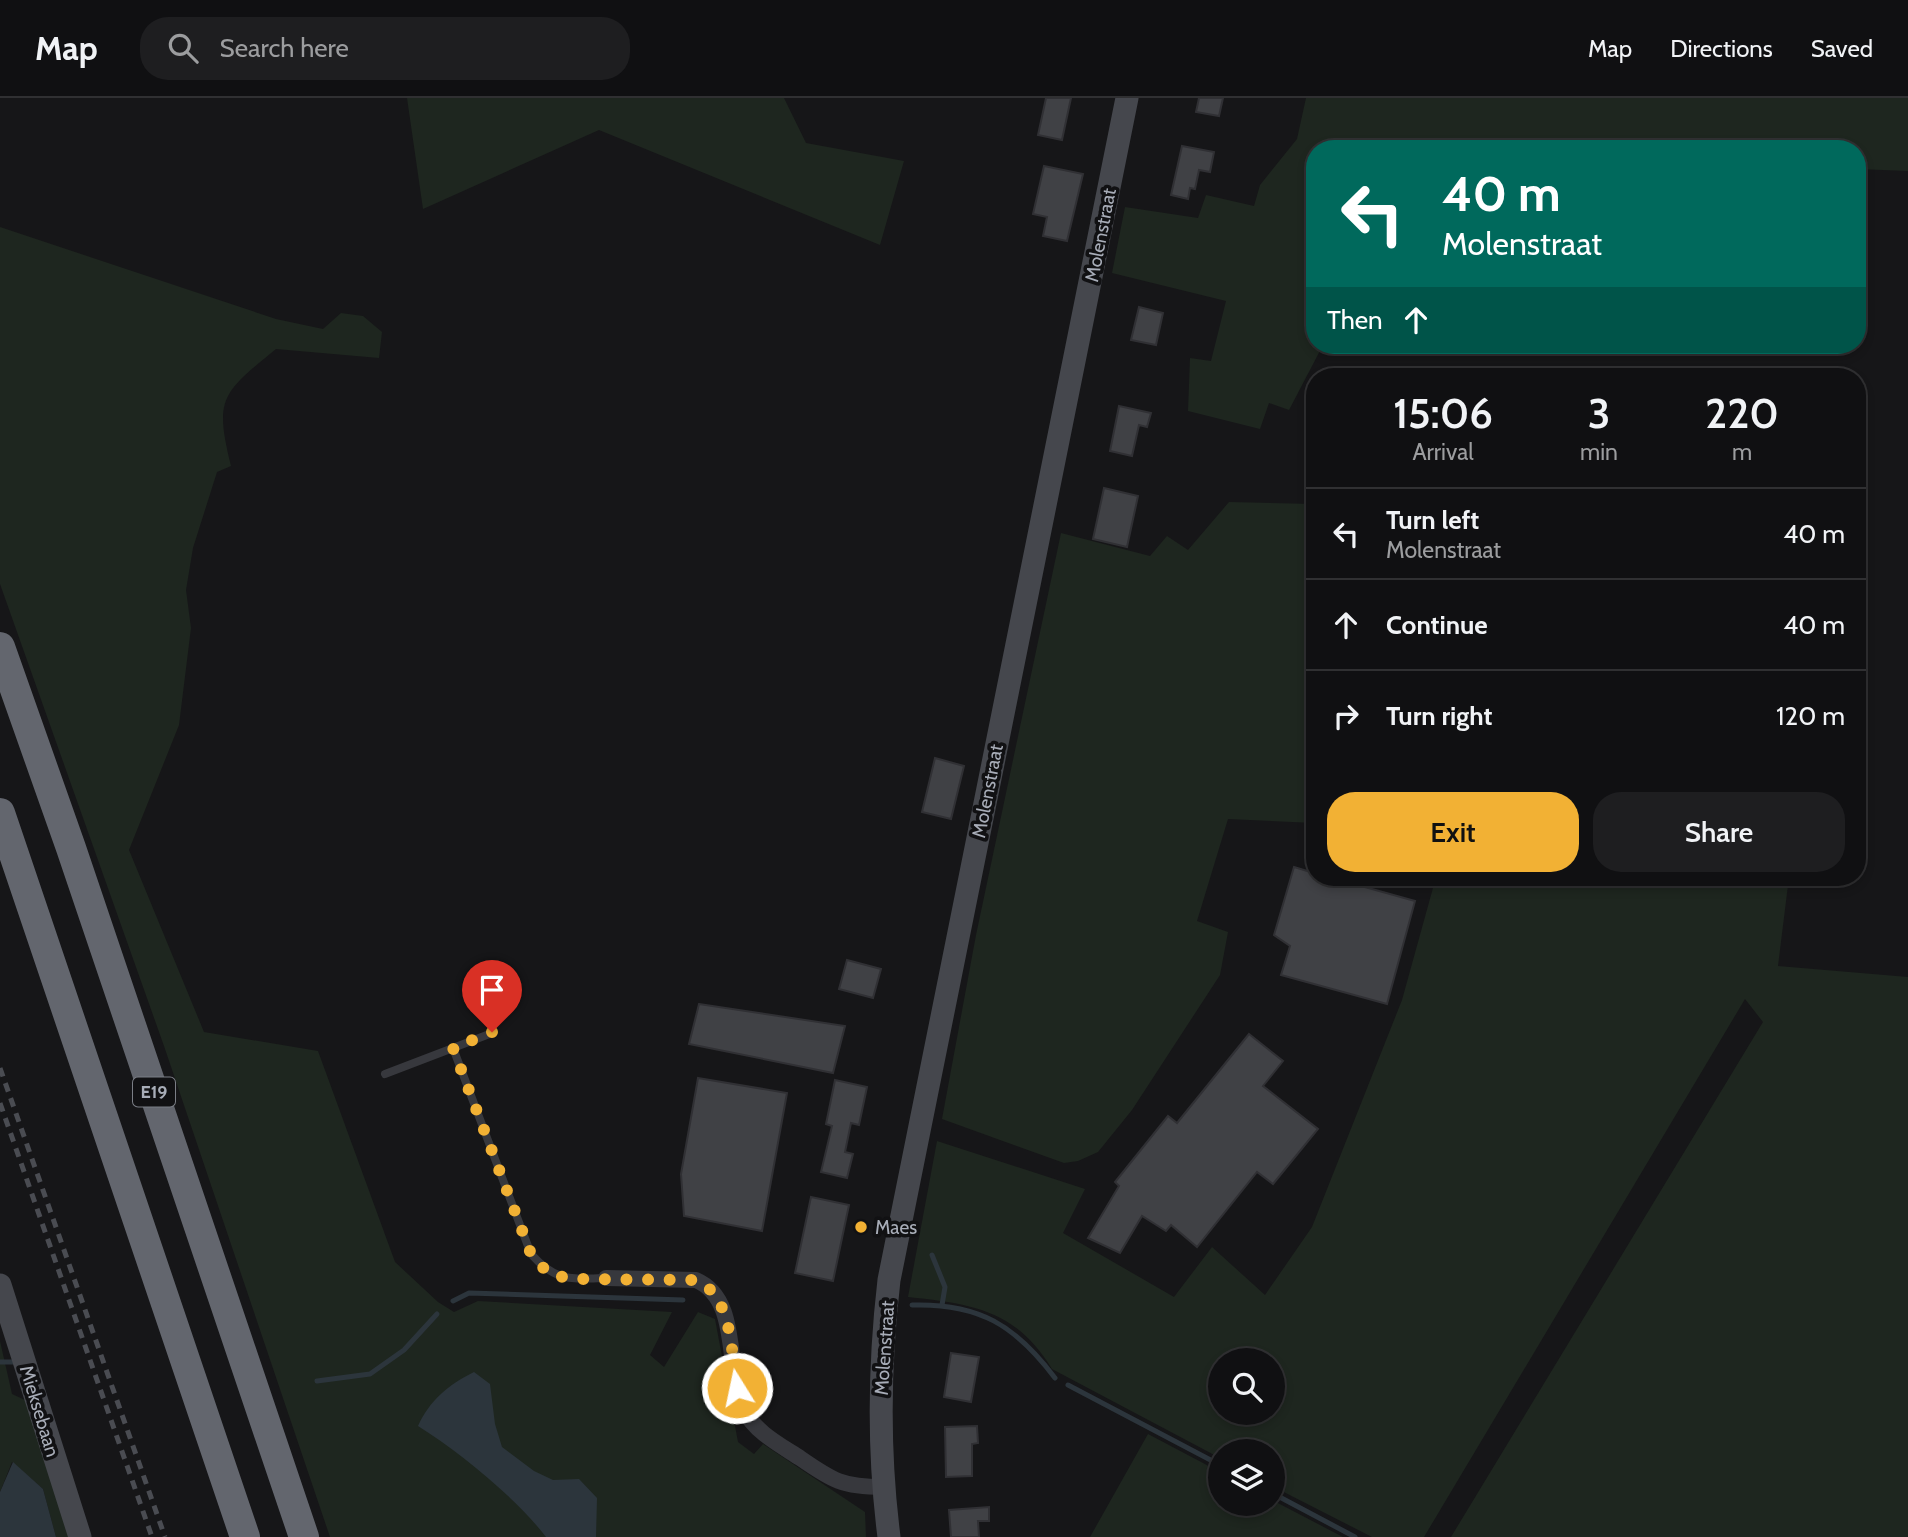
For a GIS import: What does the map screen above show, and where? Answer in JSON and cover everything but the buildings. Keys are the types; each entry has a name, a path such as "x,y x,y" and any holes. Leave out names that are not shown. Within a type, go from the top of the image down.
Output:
{"highway":[{"name":"E19","path":"0,648 76,861 304,1537"},
{"path":"0,813 246,1537"}],"main road":[{"name":"Molenstraat","path":"889,1537 883,1487 880,1386 889,1280 1127,98"},
{"name":"Mieksebaan","path":"0,1285 80,1537"}],"street":[{"path":"606,1278 696,1280 709,1285 717,1295 723,1311 737,1388 744,1409 755,1425 829,1478 856,1488 883,1487"}],"lane":[{"path":"385,1074 492,1032"},
{"path":"453,1048 531,1254 548,1273 570,1279 606,1278"}],"shaded area":[{"path":"407,98 784,98 806,143 904,161 880,245 599,130 423,209"},
{"path":"1306,98 1908,98 1908,171 1866,169 1866,140 1306,140 1306,354 1318,354 1311,368 1306,368 1306,378 1289,410 1269,403 1260,429 1188,411 1190,358 1211,361 1226,301 1112,273 1125,207 1198,218 1206,195 1254,206 1260,185 1297,139"},
{"path":"0,227 276,319 323,329 341,313 363,316 382,332 379,358 276,349 244,376 227,398 223,425 231,466 217,472 193,548 186,590 191,628 179,725 129,850 204,1032 318,1051 395,1262 438,1302 454,1312 478,1301 672,1312 650,1355 664,1367 698,1312 715,1319 738,1442 754,1454 763,1444 865,1512 866,1537 330,1537 164,1046 0,584"},
{"path":"1229,502 1306,504 1306,823 1228,819 1197,921 1228,932 1220,975 1132,1110 1098,1152 1078,1161 1064,1163 942,1119 976,935 1061,533 1150,556 1167,536 1188,550"},
{"path":"1434,886 1788,886 1778,966 1908,977 1908,1537 1451,1537 1763,1022 1745,999 1424,1537 1372,1537 1285,1493 1285,1439 1208,1439 1208,1452 1052,1369 1038,1349 1008,1322 973,1307 908,1297 937,1141 1085,1189 1063,1233 1174,1297 1212,1247 1265,1295 1312,1227 1402,1000"},
{"path":"0,1341 12,1394 27,1401 69,1537 56,1537 43,1489 12,1462 0,1492"},
{"path":"474,1372 490,1384 495,1424 502,1447 534,1471 553,1480 579,1479 597,1498 596,1537 546,1537 487,1477 418,1426 428,1408 441,1394"},
{"path":"1148,1434 1208,1466 1208,1516 1285,1516 1285,1507 1343,1537 1090,1537"},
{"path":"13,1462 43,1489 56,1537 0,1537 0,1492"}],"waterway":[{"path":"932,1255 945,1287 942,1305"},
{"path":"453,1301 469,1293 683,1300"},
{"path":"912,1305 957,1308 994,1321 1025,1344 1055,1378"},
{"path":"317,1381 370,1374 404,1350 437,1314"},
{"path":"0,1362 14,1362"},
{"path":"1068,1385 1208,1459"},
{"path":"1285,1500 1355,1537"}],"railway":[{"path":"0,1068 165,1537"},
{"path":"0,1103 152,1537"}],"place":[{"name":"Maes","path":"861,1227"}],"route":[{"path":"492,1032 453,1048 531,1254 548,1273 570,1279 696,1280 709,1285 717,1295 723,1311 737,1388"}]}
